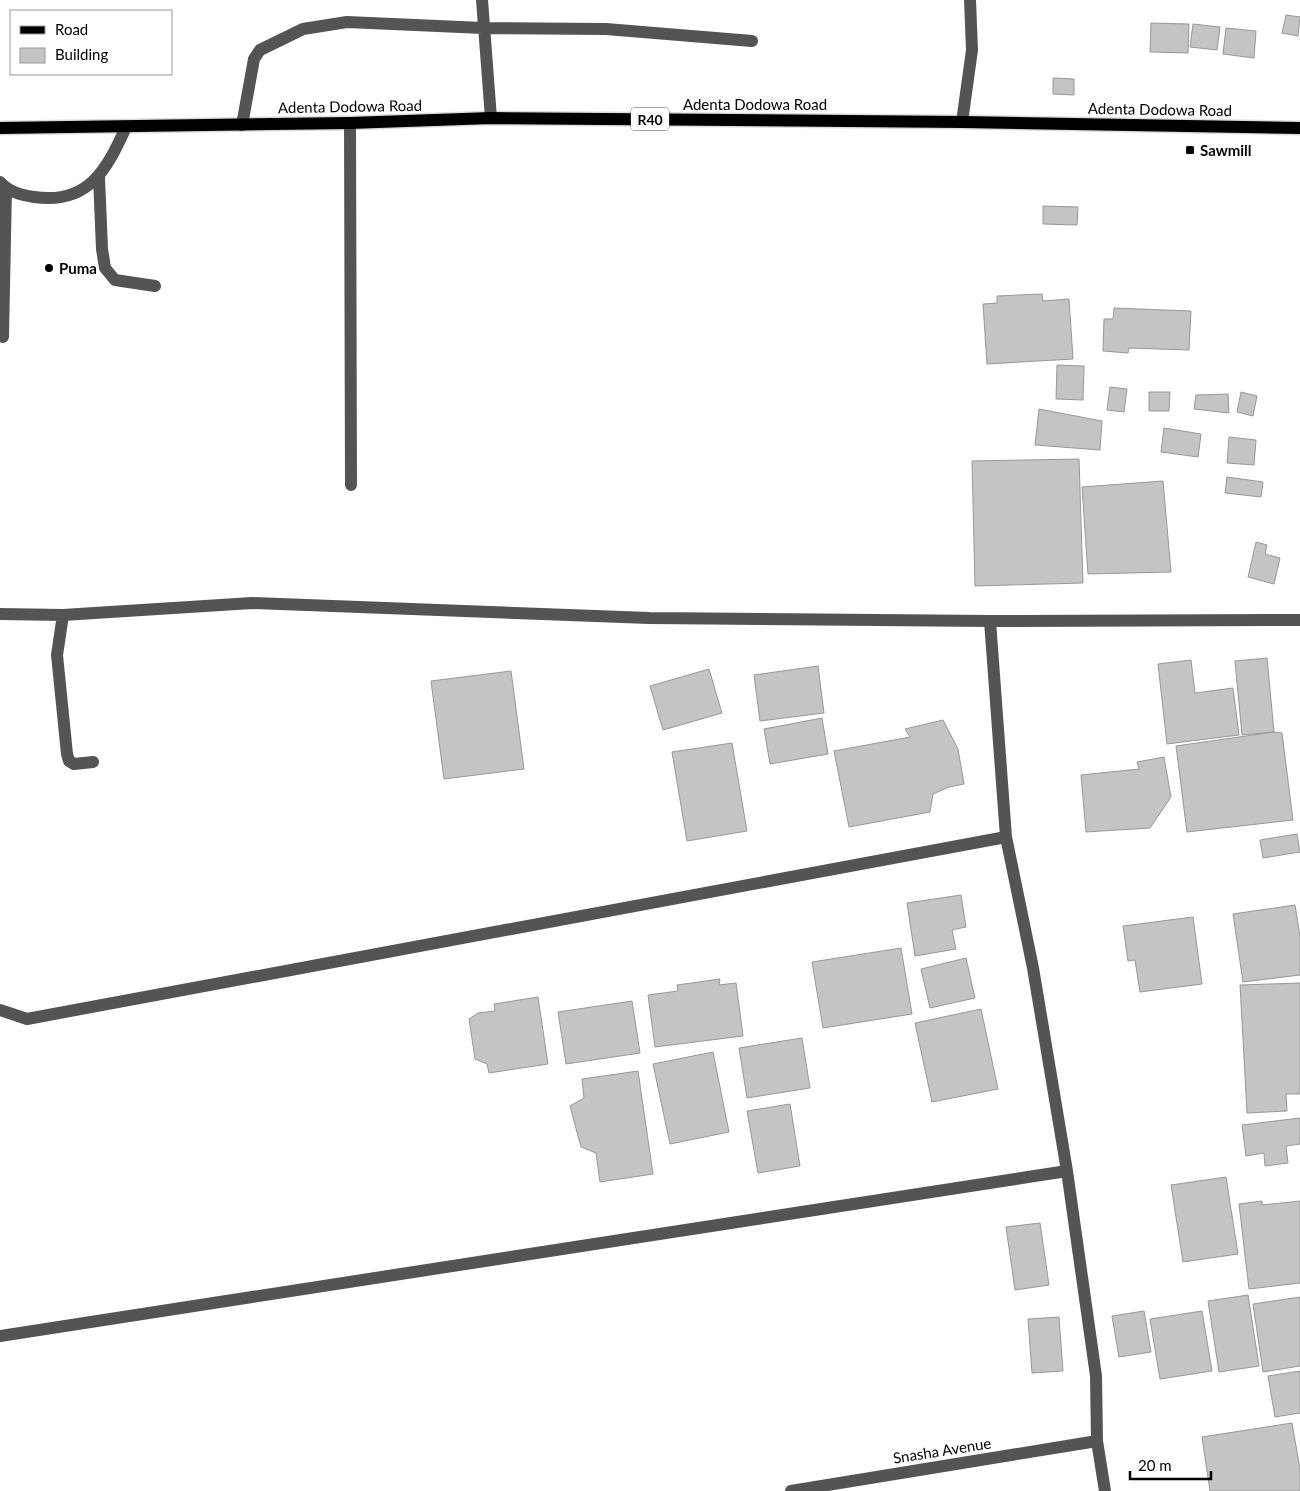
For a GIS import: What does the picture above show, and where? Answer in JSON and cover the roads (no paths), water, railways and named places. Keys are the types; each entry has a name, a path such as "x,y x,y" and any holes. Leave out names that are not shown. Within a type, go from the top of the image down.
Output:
{"main road":[{"name":"Adenta Dodowa Road","path":"0,128 350,123 491,118 962,122 1300,128"}],"street":[{"path":"482,0 491,118"},
{"path":"962,122 972,50 970,0"},
{"path":"242,125 254,59 260,50 304,29 347,22 483,28 606,29 752,41"},
{"path":"350,123 351,485"},
{"path":"3,185 22,196 43,199 68,196 86,188 99,177 109,163 126,126"},
{"path":"99,177 102,249 105,268 115,280 155,286"},
{"path":"3,185 3,337"},
{"path":"0,614 63,615 252,603 649,618 990,621 1300,620"},
{"path":"63,615 57,655 67,754 69,761 74,764 93,762"},
{"path":"990,621 1006,837 1033,968 1067,1171 1096,1376 1097,1441 1105,1491"},
{"path":"0,1010 27,1019 1006,837"},
{"path":"0,1336 1067,1171"},
{"name":"Snasha Avenue","path":"791,1491 1097,1441"}],"place":[{"name":"Sawmill","path":"1190,150"},
{"name":"Puma","path":"49,268"}]}
